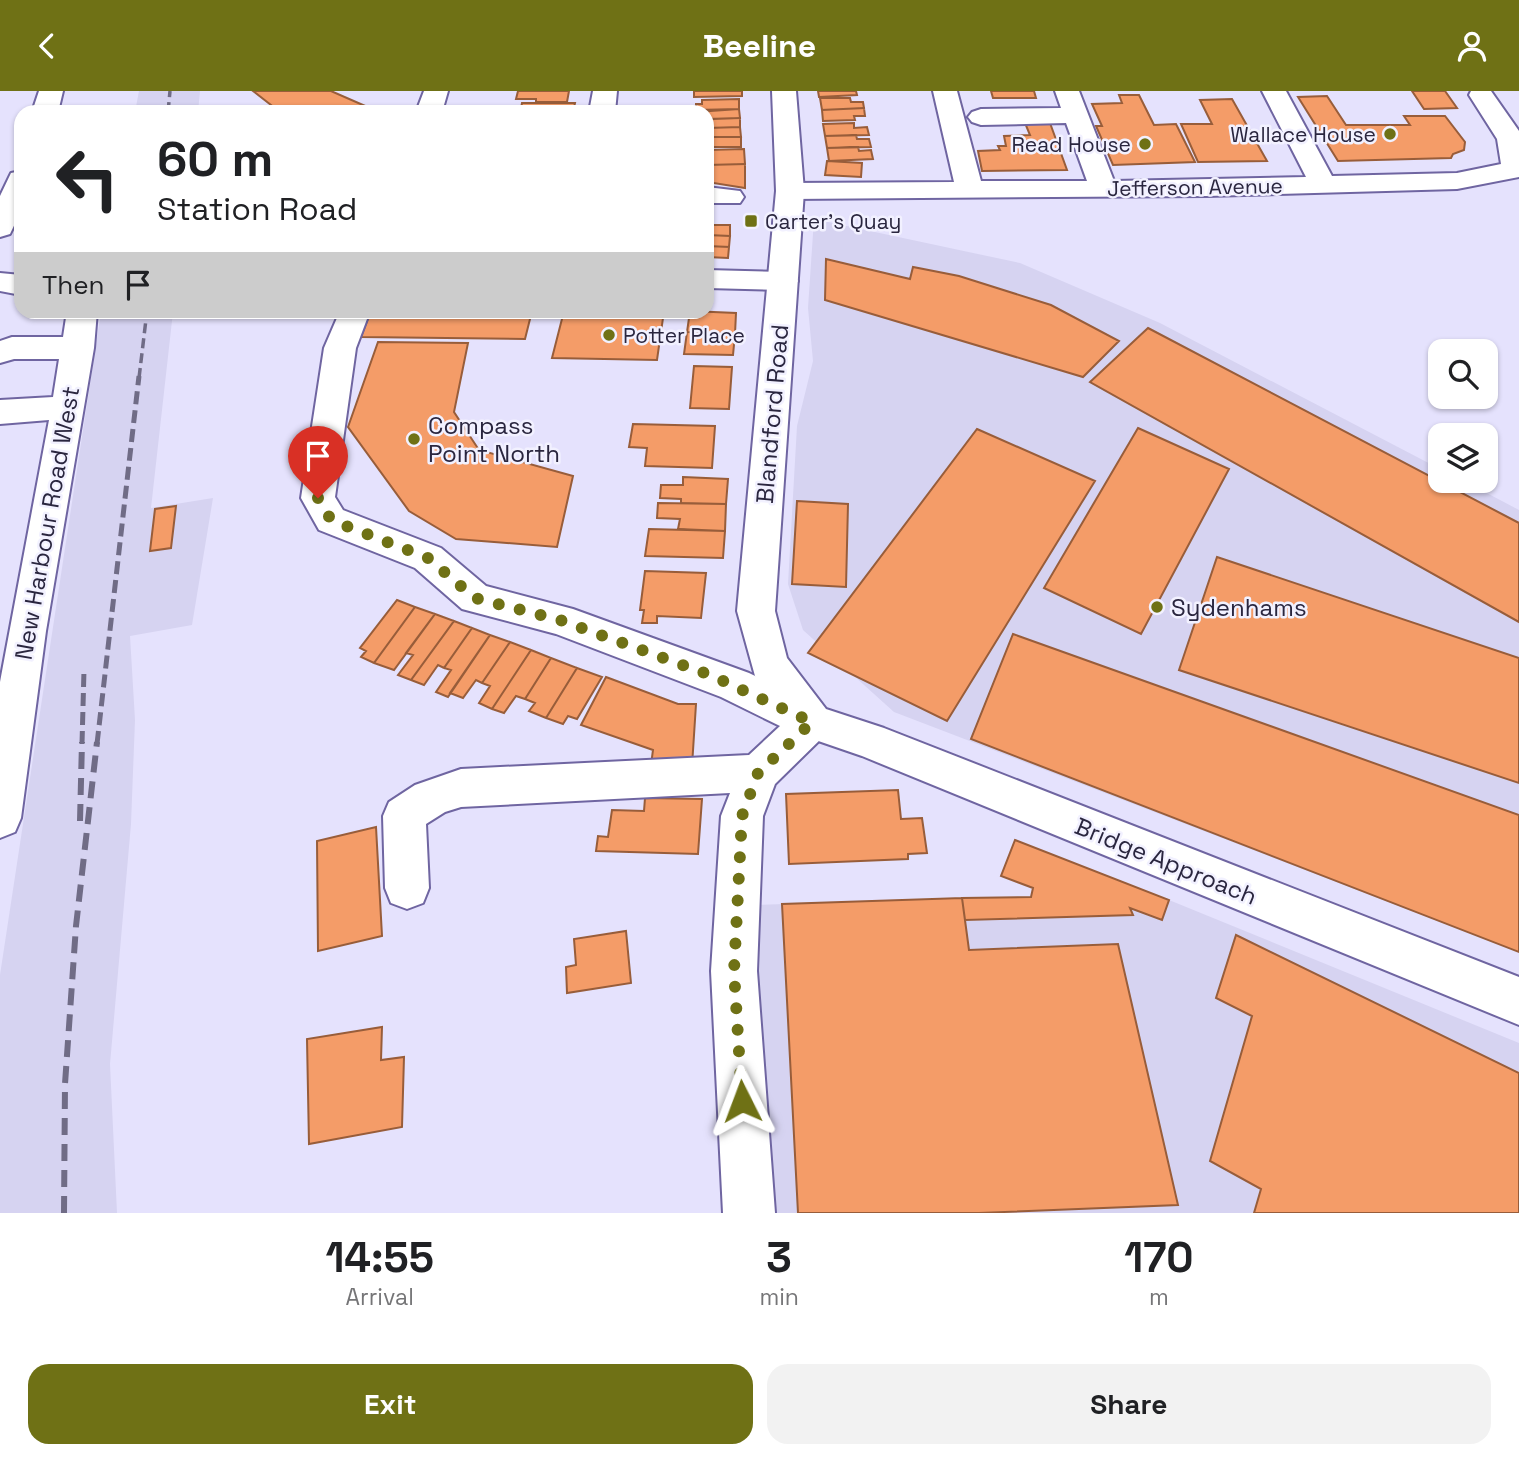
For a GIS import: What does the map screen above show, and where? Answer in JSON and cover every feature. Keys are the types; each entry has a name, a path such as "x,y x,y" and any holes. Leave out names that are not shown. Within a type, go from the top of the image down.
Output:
{"main road":[{"name":"Blandford Road","path":"784,91 790,191 756,611 769,664 812,722"},
{"path":"945,91 969,187"},
{"path":"1274,91 1323,184"},
{"name":"Jefferson Avenue","path":"790,191 969,187 1104,189 1457,181 1514,170 1517,154 1510,136 1481,95"},
{"path":"981,117 1071,103 1104,189"},
{"path":"0,228 14,195"},
{"path":"714,279 783,281"},
{"name":"New Harbour Road West","path":"0,818 27,631 68,408 81,319"},
{"name":"Bridge Approach","path":"352,319 340,348 318,498 331,520 428,558 475,598 560,620 710,675 812,722 870,741 1519,1001"},
{"path":"0,352 25,348 78,348"},
{"path":"1,413 68,408"},
{"path":"749,1213 734,971 742,816 758,773 812,722"},
{"path":"407,888 404,817 413,807 437,794 461,788 758,773"}],"shaded area":[{"path":"139,91 200,91 199,105 136,105"},
{"name":"Sydenhams","path":"814,219 1020,263 1160,323 1428,463 1428,493 1487,493 1519,510 1519,952 894,712 803,630 788,584 797,426 813,361 808,308"},
{"path":"100,319 172,319 151,508 213,498 192,625 130,636 135,720 131,824 110,1064 117,1213 0,1213 0,975"},
{"path":"962,898 965,920 1133,915 1130,908 1162,920 1169,900 1519,1043 1519,1213 774,1213 761,1064 753,905"}],"building":[{"path":"253,91 331,91 363,105 271,105"},
{"path":"518,91 569,91 567,102 536,102 536,99 516,99"},
{"path":"694,91 742,91 742,96 694,97"},
{"path":"818,91 856,91 857,95 819,97"},
{"path":"991,91 1034,91 1036,98 993,98"},
{"path":"1412,91 1445,91 1457,108 1424,109"},
{"name":"Read House","path":"1119,95 1139,95 1154,125 1176,124 1195,162 1113,165 1096,126 1102,126 1092,104 1122,103"},
{"name":"Wallace House","path":"1327,96 1346,125 1410,125 1404,116 1445,116 1465,142 1464,150 1453,154 1451,158 1338,161 1298,97"},
{"path":"820,98 850,98 851,102 863,102 864,108 822,110"},
{"path":"739,99 739,109 714,110 714,105 696,105 702,104 702,100"},
{"path":"1232,99 1267,161 1198,162 1181,124 1212,124 1200,100"},
{"path":"522,103 575,103 575,105"},
{"path":"864,108 865,116 854,116 855,120 823,121 822,110"},
{"path":"739,109 740,118 714,119 714,111"},
{"path":"740,118 740,127 714,128 714,119"},
{"path":"854,123 854,128 867,127 869,135 825,136 823,124"},
{"path":"1025,123 1050,123 1067,170 982,171 978,151 1000,150 998,146 1006,146 1004,136 1030,135"},
{"path":"740,127 741,137 714,137 714,128"},
{"path":"856,135 857,139 869,139 871,147 827,148 825,136"},
{"path":"714,137 741,137 741,147 714,147"},
{"path":"858,147 859,151 871,150 873,159 829,161 827,148"},
{"path":"744,149 745,164 714,165 714,150"},
{"path":"827,161 862,163 861,177 825,175"},
{"path":"745,164 745,188 714,183 714,165"},
{"path":"714,225 730,225 730,236 714,235"},
{"path":"714,235 730,236 729,247 714,246"},
{"path":"714,246 729,247 728,258 714,257"},
{"path":"826,259 910,279 913,267 959,276 1051,305 1119,341 1083,377 825,300"},
{"path":"714,312 736,313 735,334 687,332 689,319 714,319"},
{"path":"368,319 530,319 525,339 361,337"},
{"name":"Potter Place","path":"562,319 663,319 657,360 552,358"},
{"path":"1148,328 1428,475 1428,493 1462,493 1519,523 1519,622 1090,382"},
{"path":"687,332 735,334 733,355 684,354"},
{"name":"Compass Point North","path":"378,342 468,343 454,412 479,450 573,476 557,547 456,539 409,511 348,427"},
{"path":"694,366 732,367 729,409 690,408"},
{"path":"633,424 715,426 712,468 645,466 647,448 629,447"},
{"path":"1138,428 1229,469 1141,634 1044,588"},
{"path":"977,429 1095,481 947,721 808,653"},
{"path":"683,477 728,479 726,504 681,503 681,499 660,498 661,485 683,485"},
{"path":"797,501 848,504 846,587 792,584"},
{"path":"658,503 726,504 725,531 678,529 680,519 657,518"},
{"path":"176,506 171,548 150,551 155,509"},
{"path":"649,529 725,531 723,558 645,556"},
{"path":"1217,557 1519,658 1519,783 1179,670"},
{"path":"645,571 706,573 701,618 657,616 657,623 642,623 644,610 640,610"},
{"path":"397,600 415,607 374,663 361,657 366,651 360,648"},
{"path":"415,607 435,614 394,670 374,663"},
{"path":"435,614 454,621 411,680 398,675 413,655 406,653"},
{"path":"454,621 472,628 444,668 438,665 424,685 411,680"},
{"path":"472,628 490,635 448,697 436,692 451,670 444,668"},
{"path":"1013,634 1519,815 1519,952 971,739"},
{"path":"490,635 510,642 482,683 476,680 463,698 450,693"},
{"path":"510,642 531,650 492,709 479,703 490,686 482,683"},
{"path":"531,650 551,658 525,699 516,696 504,713 492,709"},
{"path":"551,658 577,668 546,718 529,711 535,703 525,699"},
{"path":"577,668 602,677 577,719 568,716 563,724 546,718"},
{"path":"606,677 678,704 696,704 692,766 651,765 653,750 581,725"},
{"path":"898,790 901,819 922,818 927,853 908,854 908,859 789,864 786,794"},
{"path":"645,798 702,799 698,854 596,851 598,836 608,837 612,810 644,811"},
{"path":"376,827 382,936 318,951 317,841"},
{"path":"1015,840 1169,900 1162,920 1130,908 1133,915 965,920 962,898 1031,897 1033,888 1001,876"},
{"path":"962,898 969,950 1118,944 1178,1205 979,1213 798,1213 782,904"},
{"path":"626,931 631,983 567,993 566,967 576,965 574,939"},
{"path":"1236,935 1519,1073 1519,1213 1254,1213 1261,1189 1210,1161 1252,1016 1216,998"},
{"path":"382,1027 381,1060 404,1057 402,1127 309,1144 307,1039"}],"railway":[{"path":"169,105 170,91"},
{"path":"139,378 146,319"},
{"path":"97,744 139,376"},
{"path":"82,744 84,670"},
{"path":"80,821 82,742"},
{"path":"64,1213 65,1084 76,926 97,742"}],"place":[{"name":"Wallace House","path":"1390,134"},
{"name":"Read House","path":"1145,144"},
{"name":"Carter's Quay","path":"751,221"},
{"name":"Potter Place","path":"609,335"},
{"name":"Compass Point North","path":"414,439"},
{"name":"Sydenhams","path":"1157,607"}],"route":[{"path":"318,498 331,520 428,558 475,598 560,620 710,675 812,722 758,773 742,816 734,971 742,1101"}]}
